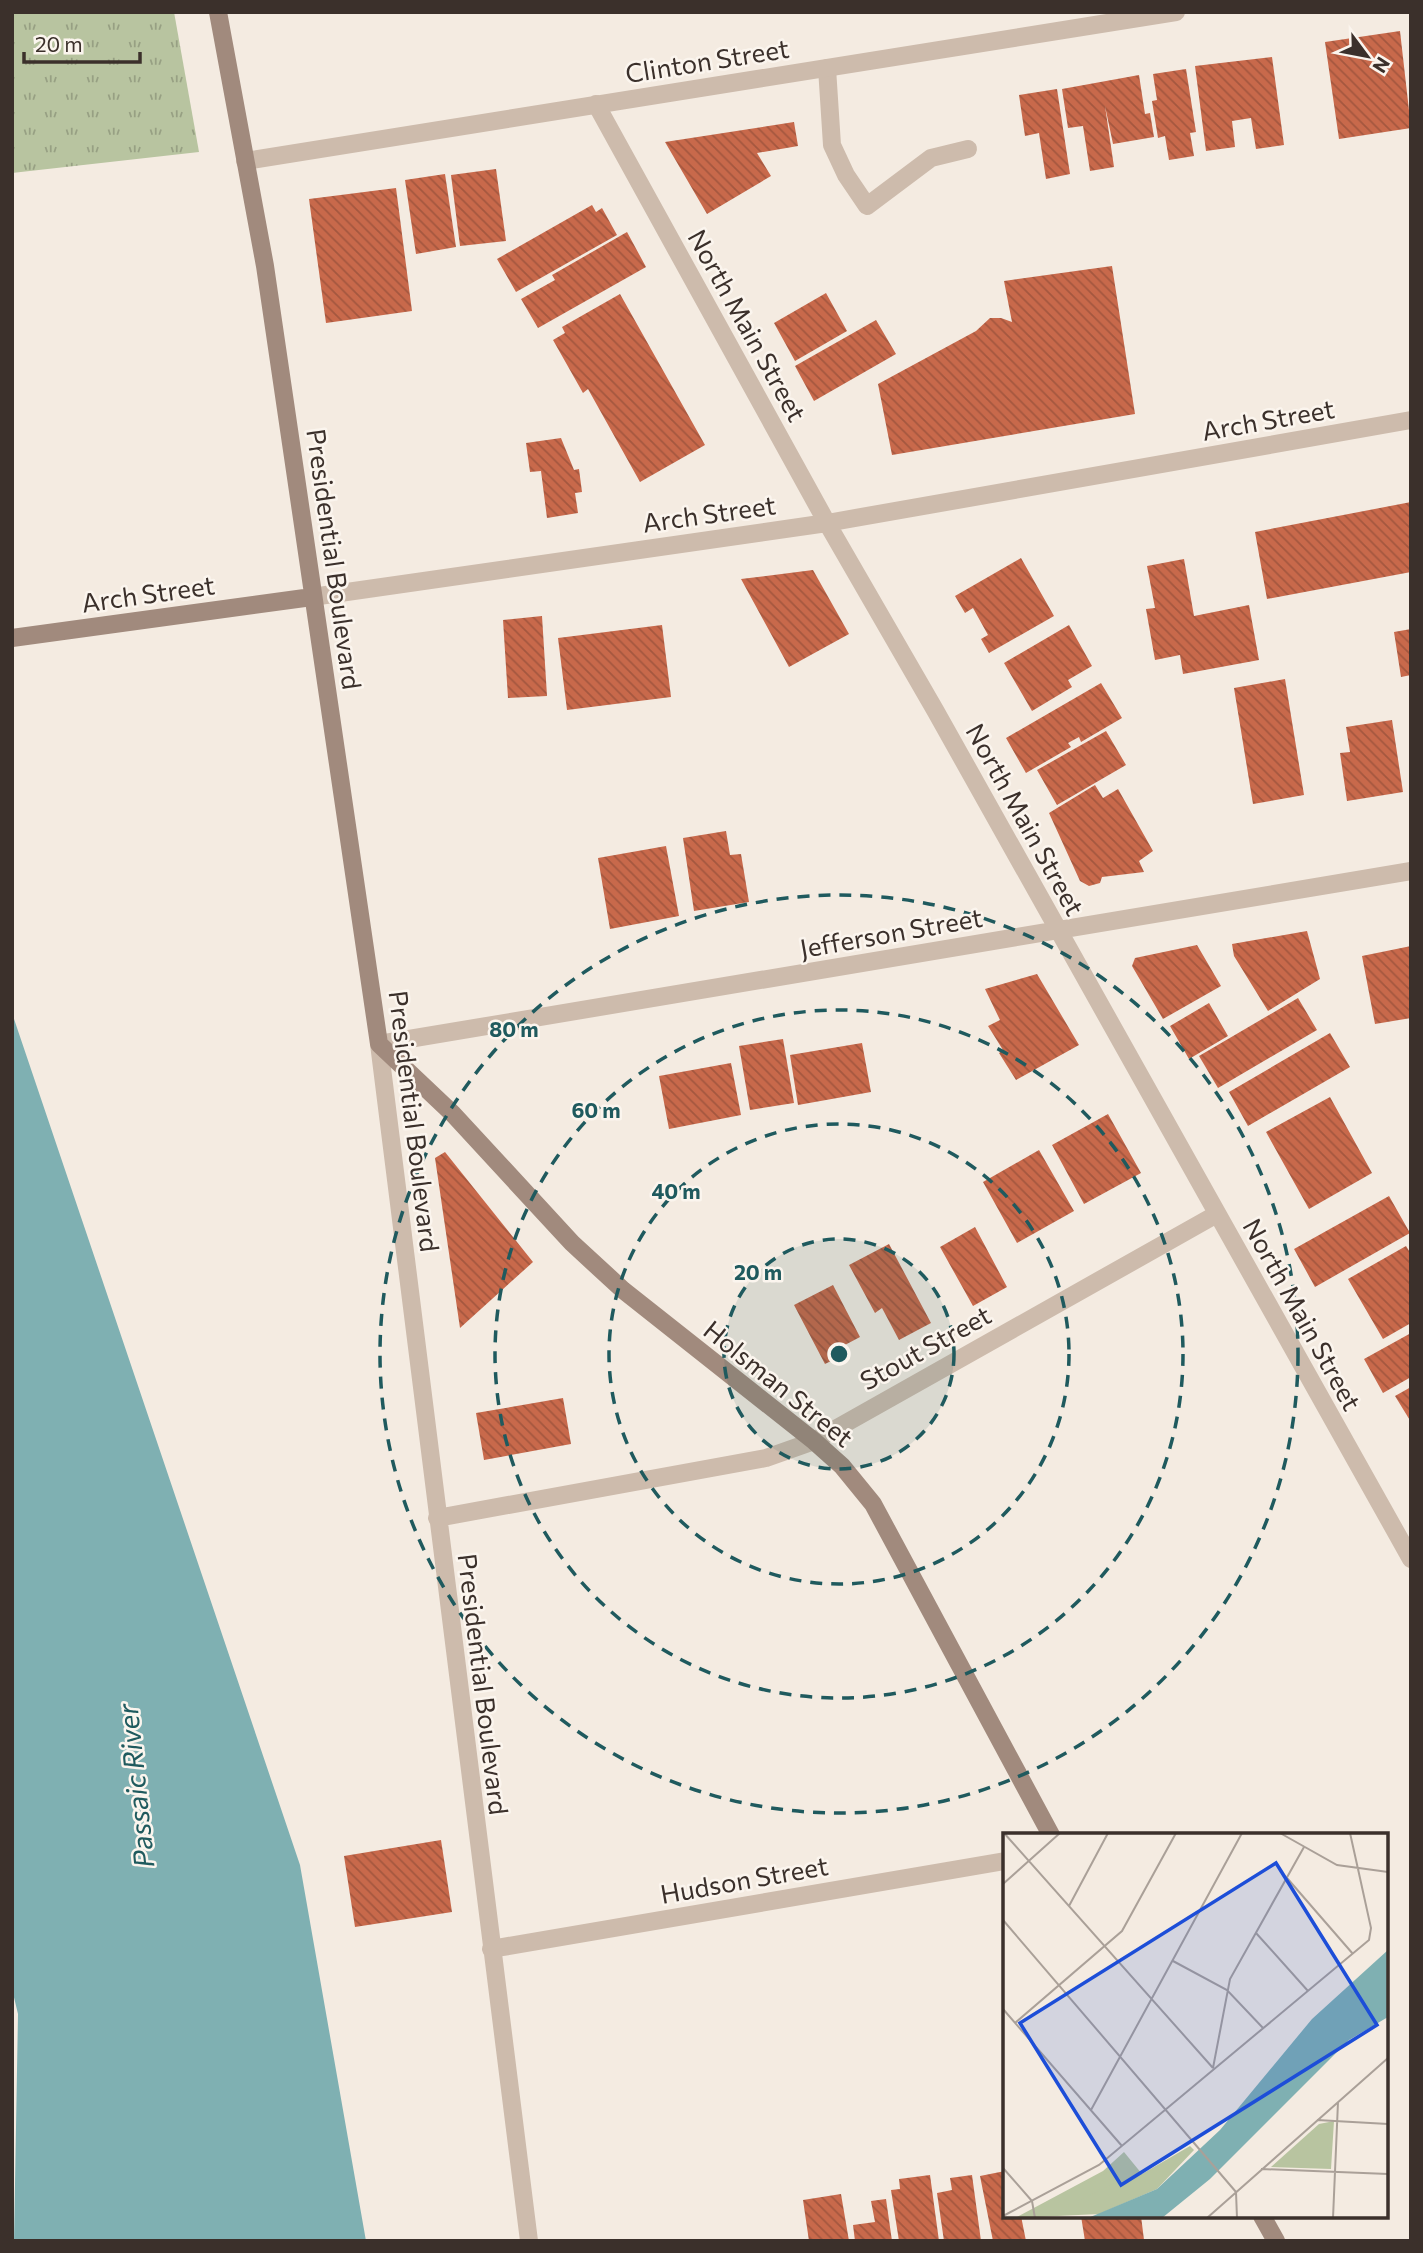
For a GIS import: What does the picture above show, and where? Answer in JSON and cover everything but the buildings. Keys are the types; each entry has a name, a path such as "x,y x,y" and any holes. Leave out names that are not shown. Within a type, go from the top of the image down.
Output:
{"street":[{"name":"Presidential Boulevard","path":"218,12 282,377 379,1044 529,2241"},
{"name":"Clinton Street","path":"245,161 1176,12"},
{"path":"827,68 832,145 846,175 867,206 931,158 968,149"},
{"name":"North Main Street","path":"596,104 827,523 1059,930 1411,1559"},
{"name":"Arch Street","path":"12,638 827,523 1411,420"},
{"name":"Jefferson Street","path":"379,1044 1411,871"},
{"name":"Holsman Street","path":"379,1044 453,1114 572,1242 623,1290 842,1466 873,1504 1050,1833"},
{"name":"Stout Street","path":"437,1518 766,1458 814,1441 1217,1214"},
{"name":"Hudson Street","path":"491,1949 1003,1861"},
{"path":"1263,2218 1276,2241"}],"green space":[{"path":"12,12 174,12 199,152 12,173"}],"water":[{"name":"Passaic River","path":"12,1013 300,1865 366,2241 14,2241 18,2014 12,1989"}]}
